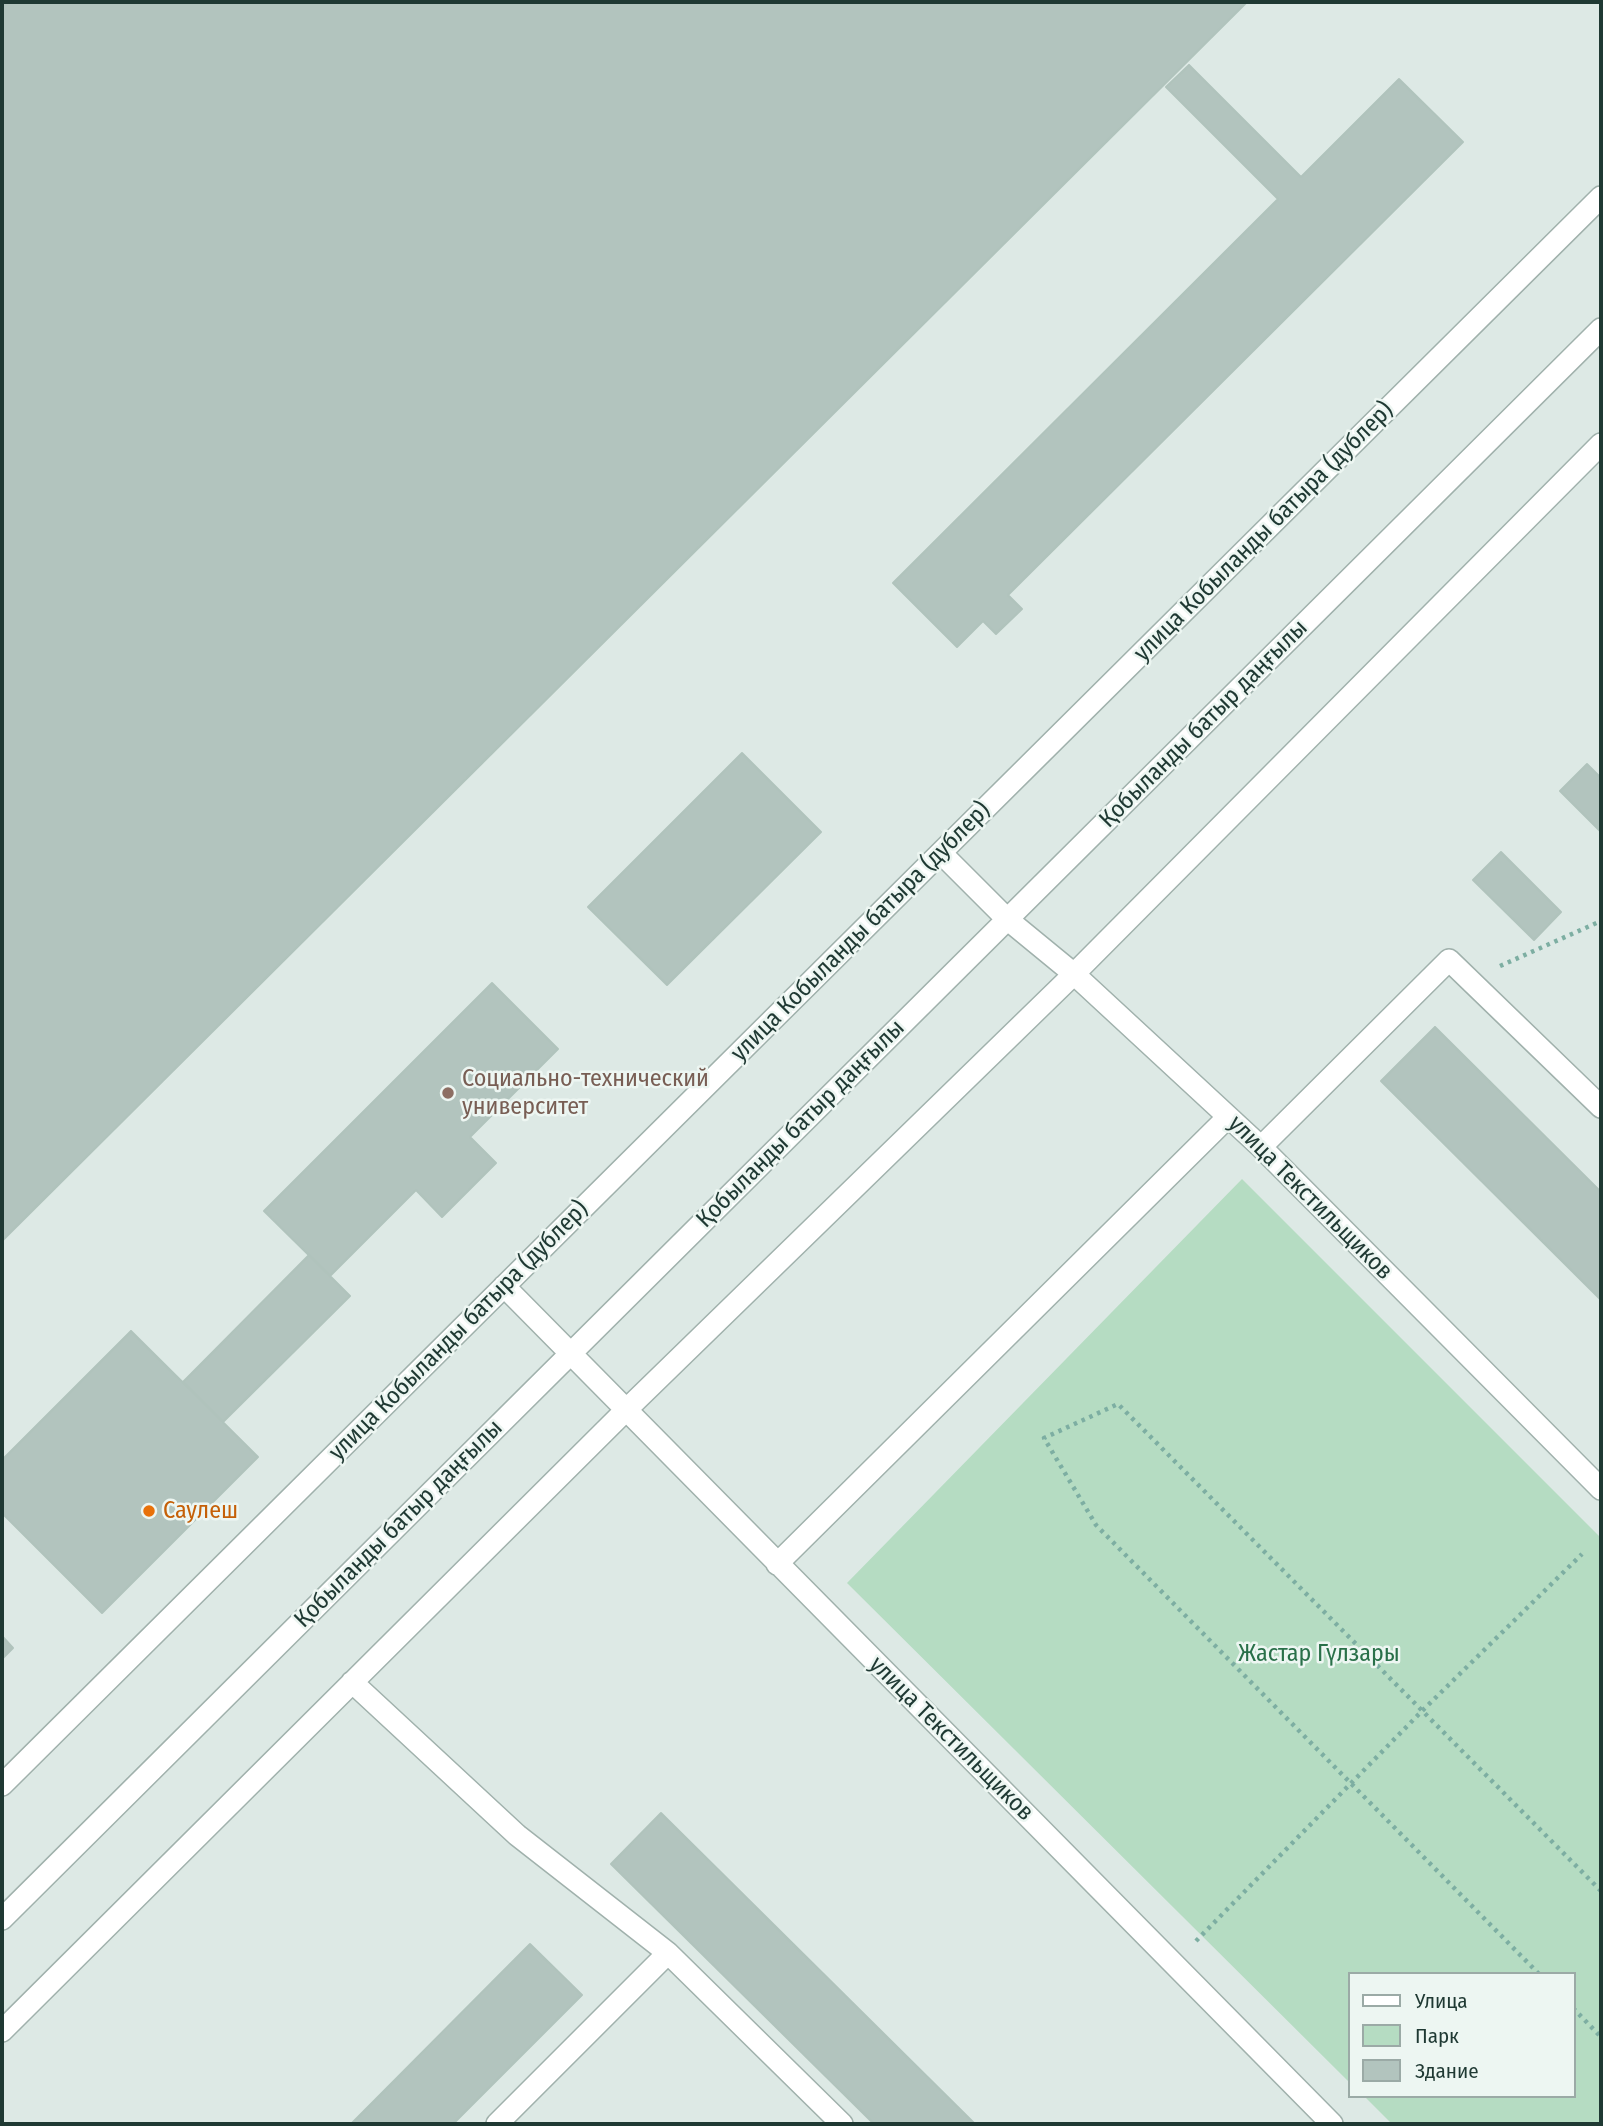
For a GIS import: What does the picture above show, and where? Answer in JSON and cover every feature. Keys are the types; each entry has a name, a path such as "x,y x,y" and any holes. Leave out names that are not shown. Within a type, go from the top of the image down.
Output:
{"street":[{"name":"улица Кобыланды батыра (дублер)","path":"2,1785 1601,197"},
{"name":"Қобыланды батыр даңғылы","path":"2,1919 1601,329"},
{"path":"2,2031 625,1411 1074,974 1601,444"},
{"name":"улица Текстильщиков","path":"941,852 1007,919 1074,974 1261,1147 1601,1489"},
{"path":"1261,1147 1449,960 1601,1108"},
{"path":"777,1564 1228,1117"},
{"name":"улица Текстильщиков","path":"504,1286 1332,2124"},
{"path":"352,1682 517,1835 668,1953 842,2124"},
{"path":"497,2124 668,1953"}],"path":[{"path":"1469,979 1601,921"},
{"path":"1537,1972 1096,1525 1044,1438 1118,1404 1601,1891"},
{"path":"1196,1941 1422,1711 1582,1554"},
{"path":"1575,2010 1601,2037"}],"green space":[{"name":"Жастар Гүлзары","path":"1242,1179 1601,1538 1601,2124 1392,2124 1366,2098 1575,2098 1575,1972 1348,1972 1348,2081 847,1583"}],"building":[{"path":"2,2 1247,2 2,1241"},
{"path":"1189,65 1301,177 1399,79 1463,142 1008,595 1022,609 996,634 983,621 957,647 893,583 1278,199 1166,87"},
{"path":"742,753 821,832 667,985 588,907"},
{"path":"1587,764 1601,778 1601,832 1560,791"},
{"path":"1501,852 1561,912 1534,940 1473,880"},
{"name":"Социально-технический университет","path":"492,983 558,1049 470,1137 496,1163 442,1217 416,1190 330,1276 264,1211"},
{"path":"1435,1027 1601,1192 1601,1300 1381,1081"},
{"path":"309,1255 350,1296 223,1422 183,1382"},
{"path":"131,1331 258,1457 102,1613 2,1513 2,1460"},
{"path":"2,1636 13,1648 2,1659"},
{"path":"661,1813 975,2124 874,2124 611,1864"},
{"path":"530,1944 582,1995 453,2124 351,2124"}],"place":[{"name":"Социально-технический университет","path":"448,1093"},
{"name":"Саулеш","path":"149,1511"}]}
